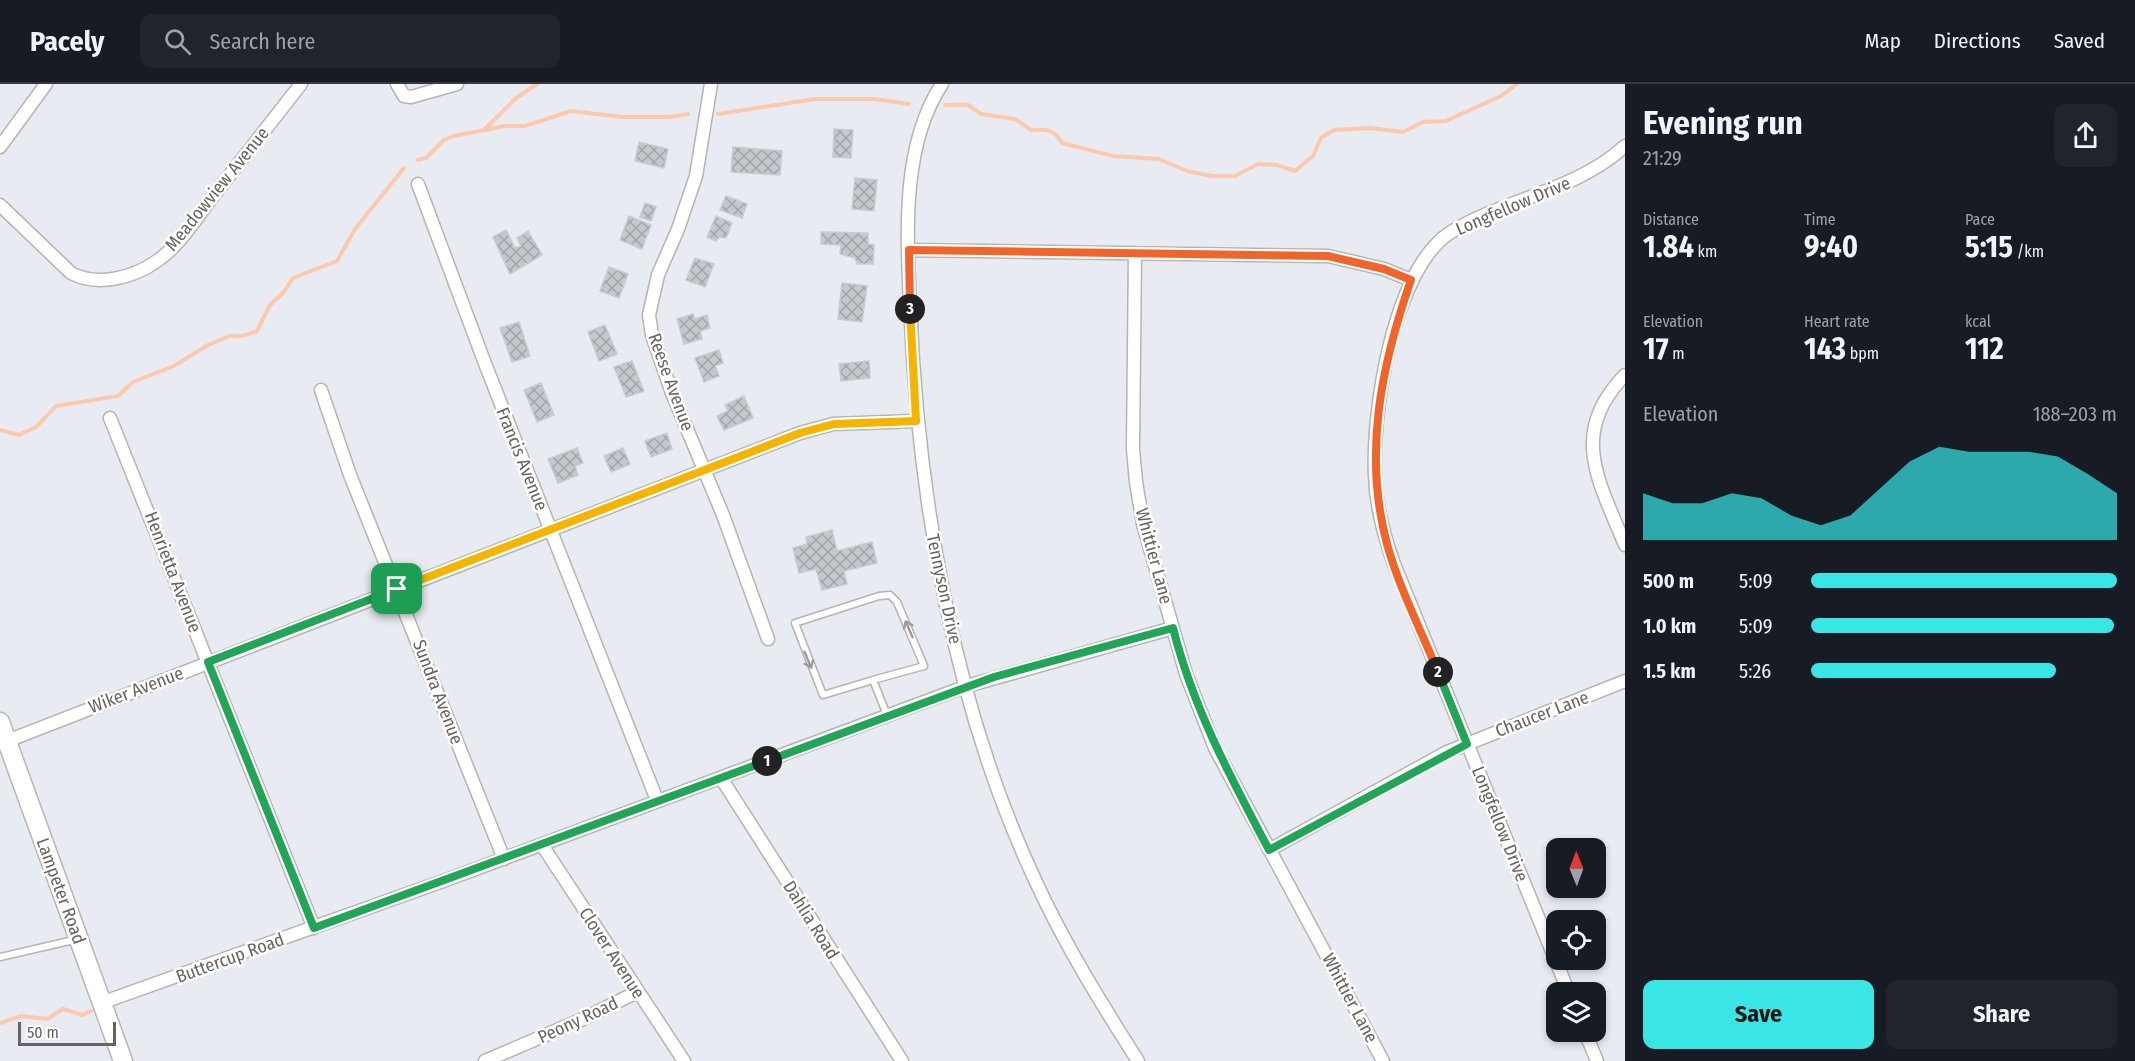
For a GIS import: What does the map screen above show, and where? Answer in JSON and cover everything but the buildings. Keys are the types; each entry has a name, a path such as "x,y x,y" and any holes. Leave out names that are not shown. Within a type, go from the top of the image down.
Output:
{"main road":[{"name":"Lampeter Road","path":"0,722 4,742 123,1061"}],"street":[{"path":"0,147 46,84"},
{"name":"Meadowview Avenue","path":"0,205 71,273 83,278 106,280 123,277 157,261 184,234 301,84"},
{"path":"397,84 404,96 423,95 457,84"},
{"name":"Reese Avenue","path":"711,84 691,193 658,275 649,310 652,335 672,393 705,470 768,639"},
{"name":"Tennyson Drive","path":"942,84 931,105 916,150 910,199 909,250 916,421 941,584 989,762 1035,881 1091,988 1138,1061"},
{"name":"Longfellow Drive","path":"1564,982 1394,564 1379,512 1375,436 1380,392 1411,280 1427,255 1449,234 1467,223 1594,171 1625,146"},
{"name":"Francis Avenue","path":"418,184 549,528 657,800"},
{"path":"909,250 1328,256 1384,269 1411,280"},
{"name":"Whittier Lane","path":"1135,253 1133,449 1136,482 1143,524 1186,674 1204,723 1269,850 1383,1061"},
{"path":"1625,375 1610,390 1596,416 1592,453 1596,473 1625,545"},
{"name":"Sundra Avenue","path":"321,390 350,475 504,859"},
{"name":"Henrietta Avenue","path":"110,418 314,928"},
{"name":"Wiker Avenue","path":"4,742 549,528 823,426 862,422 916,421"},
{"name":"Buttercup Road","path":"101,1003 504,859 967,686 1173,628"},
{"name":"Chaucer Lane","path":"1269,850 1467,744 1625,681"},
{"name":"Dahlia Road","path":"721,778 902,1061"},
{"name":"Clover Avenue","path":"542,845 684,1061"},
{"name":"Peony Road","path":"485,1061 557,1031 637,992"},
{"path":"1589,1042 1597,1061"}],"lane":[{"path":"890,595 897,602 924,666 873,680 823,695 795,623 862,601 890,595"},
{"path":"873,680 887,716"},
{"path":"0,957 78,939"}],"waterway":[{"path":"484,130 516,98 537,84"},
{"path":"945,105 968,105 981,114 1015,119 1031,130 1053,132 1062,143 1113,156 1159,159 1187,171 1212,176 1235,176 1258,164 1277,165 1295,171 1313,156 1321,138 1334,130 1370,128 1403,132 1423,122 1446,121 1501,96 1517,84"},
{"path":"718,114 815,99 875,99 909,104"},
{"path":"418,160 426,158 444,140 454,136 505,126 525,126 571,111 622,117 669,117 688,114"},
{"path":"0,430 19,435 36,427 56,406 118,396 133,382 174,366 208,345 230,336 242,336 257,331 270,305 283,293 293,278 337,261 355,229 404,168"},
{"path":"0,1023 21,1016 47,1019 63,1009 83,1015 91,1011"}],"route":[{"path":"909,250 1328,256 1350,259 1411,280 1401,307 1380,392 1375,436 1375,478 1379,512 1394,564 1467,744 1447,752 1269,850 1204,723 1186,674 1173,628 967,686 314,928 208,662 397,589 549,528 800,433 834,424 916,421 909,250"}]}
